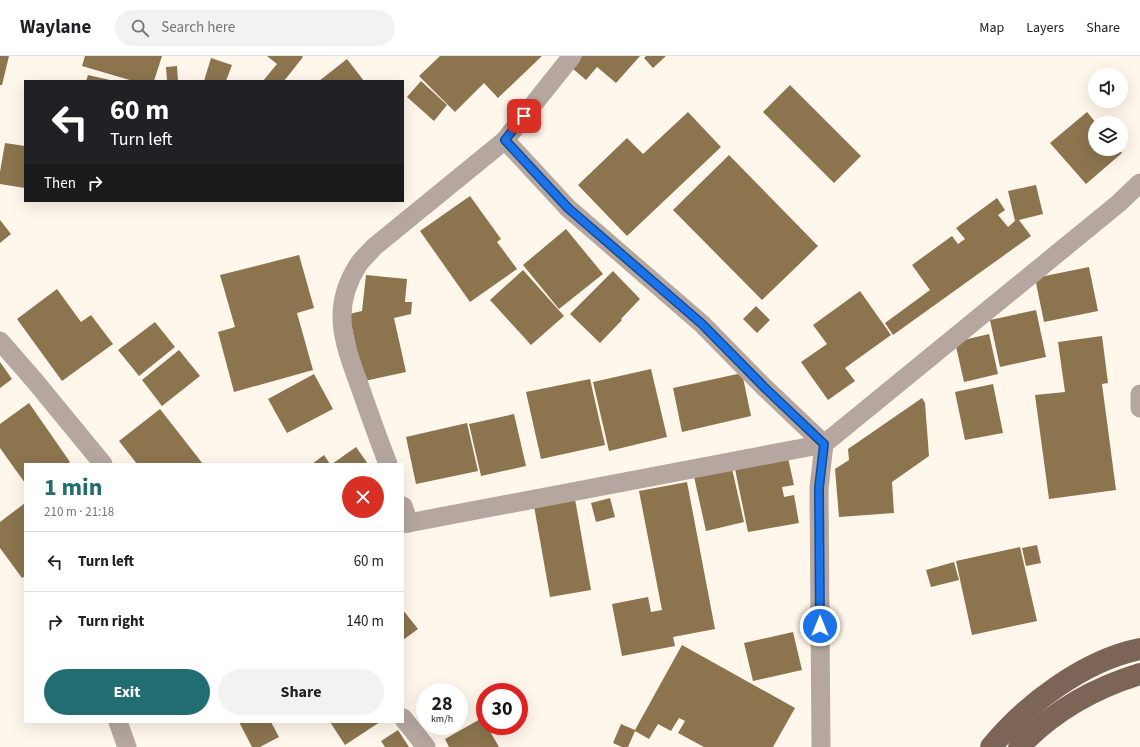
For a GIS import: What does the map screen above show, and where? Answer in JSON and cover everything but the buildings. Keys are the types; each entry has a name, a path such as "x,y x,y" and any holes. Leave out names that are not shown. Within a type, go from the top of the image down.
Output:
{"main road":[{"path":"991,747 1013,722 1050,692 1090,667 1138,655"},
{"path":"1019,747 1043,725 1080,699 1121,680 1140,674"}],"street":[{"path":"388,463 347,352 342,330 342,307 348,285 359,265 374,248 505,140 572,56"},
{"path":"505,140 568,208 702,324 764,387 824,444"},
{"path":"405,518 824,444 1119,203 1140,183"},
{"path":"0,341 102,463"},
{"path":"1140,394 1140,408"},
{"path":"821,747 819,488 824,444"},
{"path":"404,719 426,747"},
{"path":"118,723 127,747"}],"route":[{"path":"524,116 505,140 568,208 702,324 764,387 824,444 819,488 820,626"}]}
